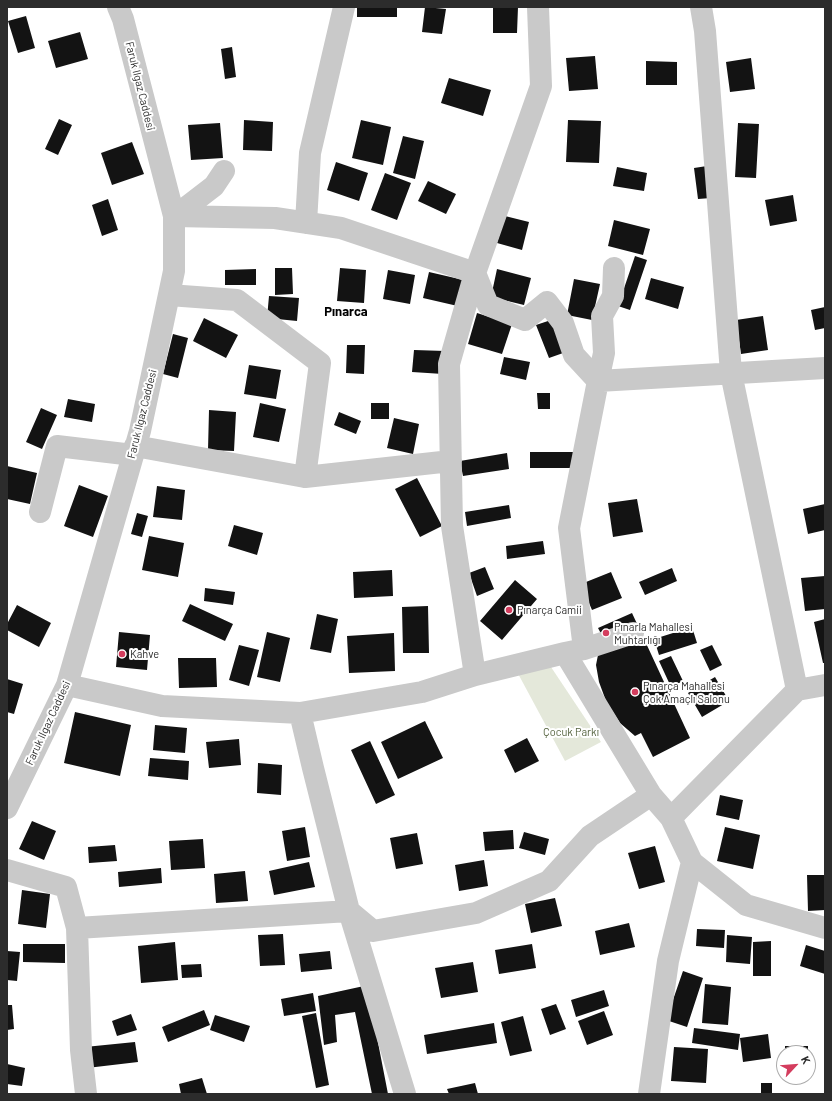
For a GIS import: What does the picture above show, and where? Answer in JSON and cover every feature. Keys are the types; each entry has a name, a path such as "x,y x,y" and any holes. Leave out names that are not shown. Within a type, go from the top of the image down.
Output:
{"street":[{"name":"Faruk Ilgaz Caddesi","path":"7,808 67,686 140,431 174,271 177,216 123,19 118,7"},
{"path":"306,223 310,153 344,7"},
{"path":"475,675 452,526 450,364 475,273 541,86 538,7"},
{"path":"701,7 705,31 732,373 797,690"},
{"path":"177,216 214,186 224,171"},
{"path":"177,216 275,218 341,228 475,273 488,305 525,320 547,302 562,322 574,355 598,382"},
{"path":"614,268 613,296 602,316 604,353 569,528 575,651 651,795 671,818 692,862 746,905 825,928"},
{"path":"169,295 237,300 320,363 305,477"},
{"path":"598,382 825,368"},
{"path":"40,512 57,446 134,450 305,477 452,461"},
{"path":"67,686 162,706 300,713 422,692 475,675 575,651 634,633"},
{"path":"671,818 797,690 825,685"},
{"path":"300,713 349,911 405,1094"},
{"path":"77,928 349,911 373,931 476,913 549,881 590,836 651,795"},
{"path":"649,1094 668,961 692,862"},
{"path":"7,870 66,887 77,928 81,1050 86,1094"}],"green space":[{"name":"Çocuk Parkı","path":"551,667 601,742 565,761 515,668"}],"building":[{"path":"357,7 397,7 397,17 357,17"},
{"path":"425,7 446,9 442,34 422,32"},
{"path":"493,7 518,7 517,33 493,33"},
{"path":"26,16 35,48 18,53 8,21"},
{"path":"80,32 88,59 56,68 48,41"},
{"path":"232,47 236,77 225,79 221,49"},
{"path":"595,56 598,89 569,91 566,58"},
{"path":"751,58 755,89 730,92 726,62"},
{"path":"646,61 677,62 677,85 646,85"},
{"path":"449,78 491,90 483,116 441,103"},
{"path":"59,119 72,125 58,155 45,149"},
{"path":"244,120 273,122 272,151 243,150"},
{"path":"361,120 391,127 383,165 352,158"},
{"path":"568,120 601,121 599,163 566,162"},
{"path":"220,123 223,158 191,160 188,125"},
{"path":"738,123 759,124 756,178 735,177"},
{"path":"403,136 424,141 415,179 393,173"},
{"path":"132,142 144,174 112,185 101,153"},
{"path":"336,162 368,173 359,201 327,190"},
{"path":"707,166 711,198 698,199 694,168"},
{"path":"617,167 647,173 644,191 613,186"},
{"path":"385,173 411,183 397,220 371,210"},
{"path":"428,181 456,194 446,214 418,201"},
{"path":"793,195 797,221 770,226 765,200"},
{"path":"108,199 118,230 102,236 92,205"},
{"path":"505,216 529,222 522,250 497,243"},
{"path":"614,220 650,229 643,255 608,246"},
{"path":"635,256 647,260 630,310 618,306"},
{"path":"275,268 292,268 293,294 275,295"},
{"path":"340,268 366,270 364,303 337,301"},
{"path":"256,269 256,285 225,285 225,270"},
{"path":"497,269 531,278 524,305 491,297"},
{"path":"388,270 415,275 410,304 383,299"},
{"path":"429,272 468,281 462,307 423,298"},
{"path":"651,278 684,287 678,309 645,299"},
{"path":"574,279 600,284 592,320 567,315"},
{"path":"269,296 299,298 297,321 267,318"},
{"path":"825,307 825,328 815,330 811,310"},
{"path":"477,313 512,324 502,354 468,344"},
{"path":"763,316 768,350 741,354 736,320"},
{"path":"204,318 238,335 226,358 193,341"},
{"path":"554,319 566,352 549,358 536,325"},
{"path":"173,334 188,338 178,378 163,374"},
{"path":"347,345 365,345 364,374 346,373"},
{"path":"414,350 445,351 443,374 412,372"},
{"path":"504,357 530,362 526,380 500,374"},
{"path":"249,365 281,370 276,399 244,394"},
{"path":"537,393 550,393 550,409 538,409"},
{"path":"68,399 95,404 92,422 64,417"},
{"path":"260,403 286,409 279,442 253,437"},
{"path":"371,403 389,403 389,419 371,419"},
{"path":"41,408 57,415 42,449 26,442"},
{"path":"209,410 236,412 234,451 208,450"},
{"path":"339,412 361,421 356,434 334,425"},
{"path":"394,418 419,424 413,454 387,448"},
{"path":"530,452 575,452 575,468 530,468"},
{"path":"507,453 509,469 463,476 460,461"},
{"path":"7,466 37,473 30,504 7,499"},
{"path":"417,478 442,526 420,537 395,489"},
{"path":"79,485 108,496 93,537 64,526"},
{"path":"157,486 185,490 182,520 153,517"},
{"path":"637,499 643,532 613,537 608,503"},
{"path":"825,504 825,530 808,534 803,509"},
{"path":"509,505 511,518 467,526 465,512"},
{"path":"137,513 148,516 142,537 131,534"},
{"path":"234,525 263,533 257,555 228,546"},
{"path":"149,536 184,543 178,577 142,570"},
{"path":"543,541 545,554 507,559 506,546"},
{"path":"485,567 494,589 477,596 469,573"},
{"path":"672,568 677,581 645,595 639,582"},
{"path":"392,570 393,596 354,598 353,572"},
{"path":"611,572 622,598 592,610 581,584"},
{"path":"825,576 825,609 805,611 801,578"},
{"name":"Pınarça Camii","path":"515,580 537,599 502,640 480,621"},
{"path":"205,588 235,592 233,605 204,601"},
{"path":"190,604 233,624 225,641 182,621"},
{"path":"17,605 51,623 39,647 7,630 7,624"},
{"path":"428,606 429,653 403,653 402,607"},
{"name":"Pınarça Mahallesi Çok Amaçlı Salonu","path":"632,613 690,738 653,757 641,733 635,736 620,723 606,701 599,682 596,665 599,650 607,645 598,628"},
{"path":"317,614 338,619 331,653 310,649"},
{"path":"825,619 825,663 823,663 814,622"},
{"path":"692,627 697,643 659,655 654,639"},
{"path":"119,632 150,635 147,670 116,667"},
{"path":"267,632 290,638 280,682 257,677"},
{"path":"394,633 395,671 349,673 347,636"},
{"path":"239,645 259,650 249,686 229,680"},
{"path":"712,645 722,665 710,671 700,650"},
{"path":"671,656 683,681 671,687 659,661"},
{"path":"178,658 216,658 217,687 179,688"},
{"path":"715,677 729,701 702,717 688,693"},
{"path":"7,679 23,684 14,714 7,712"},
{"path":"75,712 131,725 120,776 64,763"},
{"path":"425,721 443,758 398,779 381,742"},
{"path":"155,725 187,728 185,753 153,750"},
{"path":"527,738 539,761 515,773 504,750"},
{"path":"239,739 241,765 209,768 206,742"},
{"path":"370,741 395,795 376,804 351,750"},
{"path":"150,758 189,761 188,780 148,776"},
{"path":"258,763 282,765 281,795 257,793"},
{"path":"720,795 743,800 739,820 716,815"},
{"path":"32,821 56,831 44,860 19,849"},
{"path":"305,827 310,857 287,861 282,831"},
{"path":"725,827 760,835 753,869 717,861"},
{"path":"513,830 514,849 485,851 483,832"},
{"path":"524,832 549,839 545,855 519,848"},
{"path":"417,833 423,864 396,869 390,838"},
{"path":"203,839 205,868 171,870 169,841"},
{"path":"115,845 117,861 89,863 88,847"},
{"path":"655,846 665,882 639,889 628,853"},
{"path":"484,860 488,886 459,891 455,865"},
{"path":"309,862 315,887 274,895 269,871"},
{"path":"161,868 162,883 119,887 118,872"},
{"path":"245,871 248,901 216,903 214,874"},
{"path":"807,875 825,875 825,910 808,911"},
{"path":"22,890 50,894 46,928 18,924"},
{"path":"555,898 562,926 531,933 525,904"},
{"path":"629,923 635,947 600,955 595,931"},
{"path":"697,929 725,930 724,948 696,946"},
{"path":"283,934 285,965 260,966 258,935"},
{"path":"727,935 752,937 750,964 726,962"},
{"path":"771,941 771,976 753,976 753,942"},
{"path":"175,942 178,980 141,983 138,946"},
{"path":"23,944 65,944 65,963 23,962"},
{"path":"532,944 536,968 499,974 495,950"},
{"path":"806,945 825,951 825,974 800,966"},
{"path":"7,951 20,952 17,981 7,980"},
{"path":"330,951 332,969 301,972 299,954"},
{"path":"473,962 478,992 441,998 435,968"},
{"path":"201,964 202,977 182,978 181,965"},
{"path":"683,971 703,978 687,1027 666,1020"},
{"path":"705,984 731,987 728,1025 702,1023"},
{"path":"364,986 374,1022 388,1094 372,1094 355,1012 335,1015 337,1042 324,1045 318,996"},
{"path":"604,990 609,1006 576,1017 571,1000"},
{"path":"313,993 316,1011 284,1016 281,999"},
{"path":"556,1004 566,1029 550,1035 541,1009"},
{"path":"7,1005 12,1005 14,1029 7,1030"},
{"path":"204,1010 210,1025 168,1042 162,1027"},
{"path":"604,1011 613,1035 587,1045 578,1021"},
{"path":"316,1013 329,1085 316,1088 302,1016"},
{"path":"131,1014 137,1030 117,1036 112,1021"},
{"path":"215,1015 250,1026 244,1042 210,1030"},
{"path":"523,1016 532,1051 510,1056 501,1022"},
{"path":"494,1023 497,1043 427,1054 424,1035"},
{"path":"694,1028 740,1034 738,1050 692,1043"},
{"path":"768,1034 771,1058 743,1062 740,1038"},
{"path":"135,1042 138,1062 87,1068 85,1047"},
{"path":"674,1047 708,1049 706,1083 671,1081"},
{"path":"7,1064 25,1068 22,1086 7,1084"},
{"path":"202,1078 207,1094 181,1094 179,1084"},
{"path":"475,1083 478,1094 449,1094 447,1089"},
{"path":"761,1083 772,1083 772,1094 761,1094"}],"place":[{"name":"Pınarça Camii","path":"509,610"},
{"name":"Pınarla Mahallesi Muhtarlığı","path":"606,633"},
{"name":"Kahve","path":"122,654"},
{"name":"Pınarça Mahallesi Çok Amaçlı Salonu","path":"635,692"}],"district":[{"name":"Pınarca","path":"346,312"}]}
